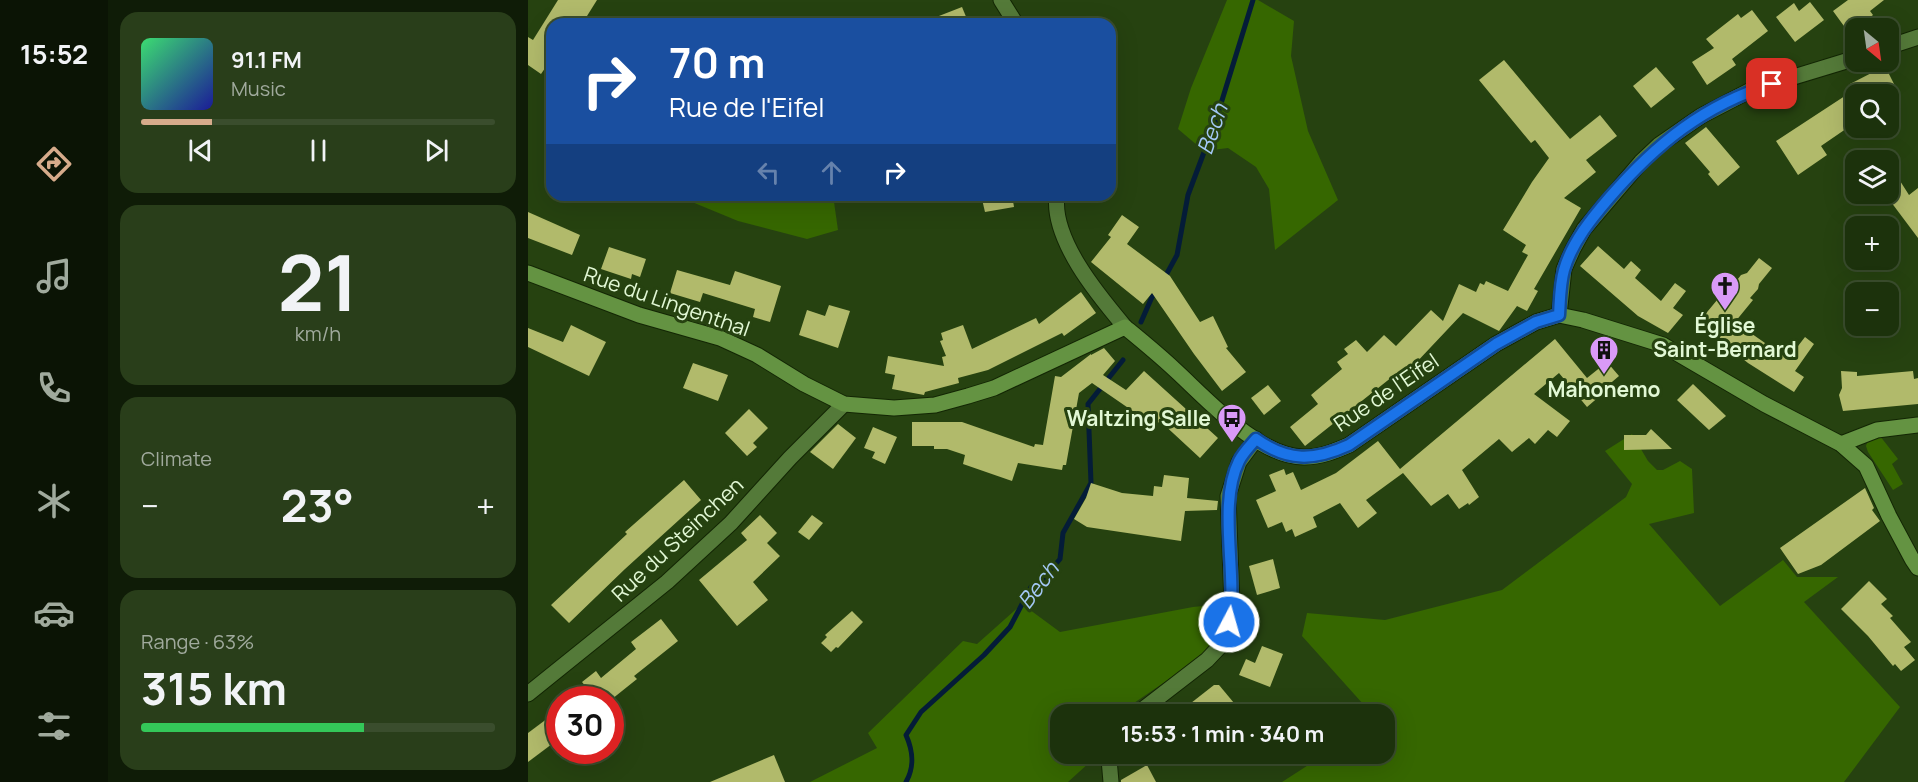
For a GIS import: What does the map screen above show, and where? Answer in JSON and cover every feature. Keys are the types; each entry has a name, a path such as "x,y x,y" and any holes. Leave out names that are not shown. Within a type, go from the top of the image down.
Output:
{"street":[{"path":"1001,0 1012,18"},
{"path":"1899,44 1918,37"},
{"path":"1845,61 1751,90 1701,116 1659,145 1641,162 1584,229 1564,269 1559,315 1596,322 1663,345 1764,404 1841,444 1866,466 1889,516 1918,568"},
{"path":"1056,201 1063,235 1095,290 1125,327"},
{"name":"Rue du Lingenthal","path":"528,273 639,315 720,338 757,355 804,384 844,404 894,408 934,405 969,396 994,388 1125,327"},
{"name":"Rue de l'Eifel","path":"1125,327 1156,352 1237,427 1265,446 1284,454 1304,458 1332,453 1349,445 1496,344 1536,322 1559,315"},
{"name":"Rue du Steinchen","path":"528,694 667,582 731,523 790,458 844,404"},
{"path":"1841,444 1877,430 1918,425"},
{"path":"1150,704 1207,660 1226,641 1232,604 1228,496 1239,462 1256,439"},
{"path":"1109,764 1111,782"}],"green space":[{"path":"1227,0 1258,0 1294,21 1291,56 1308,131 1338,200 1275,250 1269,189 1256,167 1228,148 1204,151 1178,129 1191,88"},
{"path":"690,201 834,201 838,230 807,239 738,221"},
{"path":"1632,434 1648,461 1657,470 1663,470 1680,461 1692,469 1694,513 1649,524 1720,606 1783,560 1797,577 1838,577 1804,602 1900,707 1844,782 1282,782 1310,764 1395,764 1395,704 1363,704 1302,636 1307,613 1385,620 1502,590 1626,497 1632,484 1605,451"},
{"path":"1880,436 1898,459 1892,464 1903,484 1893,490 1866,446 1868,440"},
{"path":"1022,604 1060,632 1193,607 1223,604 1219,634 1203,656 1133,704 1050,704 1050,764 1088,764 1068,782 810,782 877,748 868,733 963,641 977,644"}],"building":[{"path":"558,0 597,0 586,18 547,18"},
{"path":"1848,0 1884,0 1870,11 1873,15 1869,18 1845,18 1845,28 1833,11"},
{"path":"1810,2 1824,20 1795,42 1776,17 1794,3 1799,11"},
{"path":"962,7 967,18 934,18"},
{"path":"1752,10 1768,31 1732,59 1736,65 1707,85 1692,62 1714,48 1706,39 1738,14 1741,18"},
{"path":"546,19 546,67 541,74 528,65 528,37 533,40"},
{"path":"1504,60 1570,139 1600,115 1617,136 1586,160 1596,172 1564,198 1581,208 1534,289 1538,291 1527,311 1517,306 1499,331 1463,313 1397,383 1392,377 1305,446 1290,427 1318,404 1311,395 1342,369 1337,362 1348,354 1344,349 1356,340 1367,352 1384,335 1396,346 1431,310 1443,321 1459,284 1476,292 1480,283 1484,285 1486,281 1508,291 1528,255 1522,252 1526,245 1503,230 1549,158 1535,140 1531,143 1479,80"},
{"path":"1656,67 1675,89 1651,108 1633,86"},
{"path":"1873,72 1888,72 1894,84 1850,84"},
{"path":"1845,96 1845,130 1821,146 1827,155 1798,175 1776,141"},
{"path":"1706,127 1740,167 1718,186 1708,174 1710,172 1685,143"},
{"path":"1899,179 1909,195 1918,188 1918,238 1892,204 1899,204"},
{"path":"982,201 1013,201 1014,207 985,212"},
{"path":"528,212 580,235 572,255 528,238"},
{"path":"1122,215 1139,227 1127,244 1170,276 1200,322 1213,316 1228,347 1226,348 1246,372 1222,391 1152,293 1143,304 1091,262 1111,237 1108,235"},
{"path":"1598,246 1624,269 1631,261 1641,270 1635,278 1661,301 1675,283 1686,291 1673,308 1683,315 1668,333 1638,316 1580,266"},
{"path":"609,247 646,259 640,277 632,274 631,279 601,269"},
{"path":"1759,258 1772,268 1750,298 1753,300 1735,322 1788,359 1805,337 1814,344 1795,371 1804,377 1794,392 1748,363 1698,323 1732,282 1734,284 1741,275 1747,273"},
{"path":"677,270 730,285 735,271 781,286 770,322 753,317 755,309 703,293 700,302 670,293"},
{"path":"1081,292 1096,313 1064,336 1062,333 988,370 958,378 959,383 925,392 924,395 892,389 895,375 885,373 888,356 944,366 942,357 946,356 940,341 943,340 941,333 963,325 972,349 1036,318 1039,324"},
{"path":"829,305 850,311 838,348 799,335 807,310 825,316"},
{"path":"571,325 606,342 589,376 528,347 528,328 563,342"},
{"path":"1555,339 1587,378 1607,362 1619,376 1587,407 1559,373 1534,394 1570,421 1557,437 1548,430 1535,444 1529,438 1512,452 1499,439 1462,470 1479,497 1469,505 1468,503 1459,509 1448,494 1431,506 1403,473 1366,500 1377,513 1358,528 1340,503 1313,517 1317,527 1295,537 1292,529 1286,532 1282,522 1268,528 1256,500 1276,491 1269,475 1284,469 1286,475 1293,472 1301,490 1336,473 1378,441 1400,469"},
{"path":"1104,348 1115,361 1103,375 1126,390 1144,371 1218,438 1200,458 1160,421 1152,428 1137,414 1092,383 1079,393 1066,465 1063,465 1062,470 1018,463 1012,481 963,464 965,455 947,449 934,449 934,446 912,446 912,422 962,422 1034,447 1035,444 1043,445 1055,376 1061,377 1091,354"},
{"path":"693,363 728,375 718,401 683,388"},
{"path":"1841,371 1857,372 1857,376 1913,371 1914,379 1918,378 1918,404 1843,411 1839,395 1842,388"},
{"path":"1693,384 1726,416 1709,430 1677,400"},
{"path":"1268,385 1281,401 1264,415 1251,398"},
{"path":"749,409 768,428 753,443 757,447 747,456 725,433"},
{"path":"838,424 856,438 833,469 810,452"},
{"path":"873,427 897,437 885,464 872,458 875,452 864,448"},
{"path":"1651,429 1672,449 1624,450 1624,435 1646,435"},
{"path":"1164,475 1189,478 1187,498 1218,501 1217,510 1185,511 1181,541 1087,527 1074,519 1086,498 1091,483 1122,493 1153,496 1154,486 1162,487"},
{"path":"684,480 701,500 569,623 551,605 627,534 625,532"},
{"path":"1865,488 1874,508 1872,510 1880,521 1821,565 1798,574 1780,548"},
{"path":"760,515 777,533 767,543 780,556 753,582 768,600 737,626 699,580 747,540 741,533"},
{"path":"812,515 823,523 809,540 798,532"},
{"path":"1273,559 1280,588 1257,595 1249,566"},
{"path":"1869,581 1887,599 1881,604 1893,616 1890,618 1911,642 1904,647 1915,660 1901,671 1895,664 1893,666 1841,609"},
{"path":"852,611 863,622 838,648 836,647 831,652 821,643 827,637 825,635"},
{"path":"661,619 678,641 634,676 637,679 624,689 624,686 585,686 582,682 596,671 601,678 636,649 631,642"},
{"path":"1262,646 1283,654 1270,687 1239,675 1246,659 1255,663"},
{"path":"1214,685 1219,685 1234,703 1233,704 1190,704"},
{"path":"546,720 546,748 528,762 528,733"},
{"path":"774,755 785,782 710,782"},
{"path":"1147,765 1156,782 1121,782 1121,780"}],"waterway":[{"name":"Bech","path":"1165,277 1177,255 1188,195 1215,123 1253,0"},
{"name":"Bech","path":"1141,322 1157,291"},
{"name":"Bech","path":"906,782 911,770 912,758 906,735 921,712 984,655 1010,627 1031,587 1043,579 1060,559 1063,533 1091,483 1088,404 1123,360"}],"place":[{"name":"Église Saint-Bernard","path":"1725,312"},
{"name":"Mahonemo","path":"1604,376"},
{"name":"Waltzing Salle","path":"1232,444"}],"route":[{"path":"1229,622 1232,604 1228,496 1239,462 1256,439 1265,446 1284,454 1304,458 1332,453 1349,445 1496,344 1536,322 1559,315 1564,269 1573,249 1599,209 1641,162 1659,145 1701,116 1751,90 1772,84"}]}
